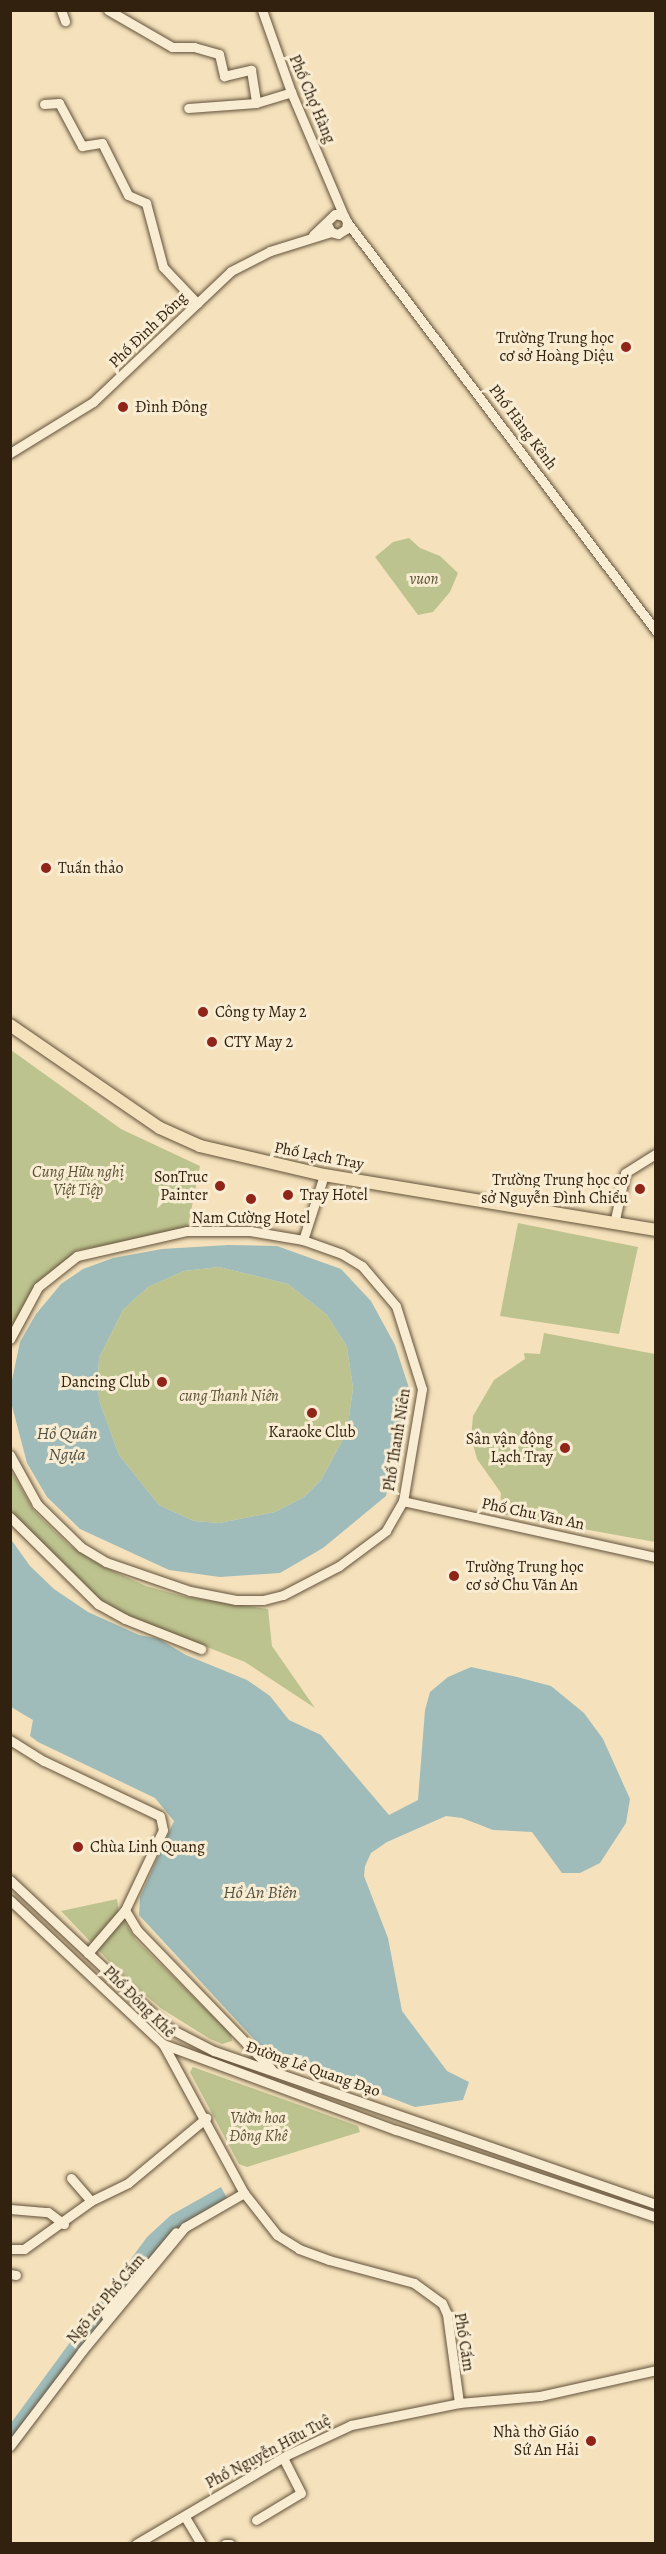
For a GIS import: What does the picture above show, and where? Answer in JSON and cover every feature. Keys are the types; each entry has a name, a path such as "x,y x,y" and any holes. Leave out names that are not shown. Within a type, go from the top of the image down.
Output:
{"main road":[{"name":"Phố Lạch Tray","path":"10,1025 160,1128 200,1146 324,1175 549,1210 614,1224 656,1230"}],"street":[{"path":"61,10 65,21"},
{"path":"108,10 172,47 194,47 219,54 224,76 251,70 256,103"},
{"name":"Phố Chợ Hàng","path":"262,10 291,92 342,218"},
{"path":"188,108 256,103 291,92"},
{"path":"44,104 59,103 82,146 102,143 128,195 146,203 163,267 198,303"},
{"path":"333,230 342,218"},
{"path":"333,230 342,218"},
{"name":"Phố Hàng Kênh","path":"342,218 365,243 656,631"},
{"path":"333,230 365,243"},
{"name":"Phố Đình Đông","path":"10,453 93,402 231,272 270,251 333,230"},
{"path":"614,1224 624,1173 656,1154"},
{"path":"303,1240 324,1175"},
{"name":"Phố Thanh Niên","path":"10,1339 38,1287 77,1256 187,1231 250,1231 303,1240 342,1254 362,1266 396,1306 422,1389 403,1501 386,1531 339,1566 283,1595 236,1600 150,1580 81,1547 37,1504 10,1455"},
{"name":"Phố Chu Văn An","path":"403,1501 656,1557"},
{"path":"10,1517 98,1604 125,1619 201,1649"},
{"path":"10,1740 44,1761 160,1816 163,1830 125,1911 87,1953"},
{"name":"Đường Lê Quang Đạo","path":"10,1880 167,2027 214,2051 656,2204"},
{"path":"12,1903 27,1894"},
{"name":"Phố Đông Khê","path":"12,1903 163,2044 206,2118 236,2176"},
{"path":"125,1911 137,1930 288,2088"},
{"path":"163,2044 167,2027"},
{"name":"Đường Lê Quang Đạo","path":"163,2044 288,2088 396,2130 656,2217"},
{"path":"10,2249 24,2250 64,2224 92,2201 128,2183 206,2118"},
{"name":"Phố Cấm","path":"236,2176 244,2193 277,2235 299,2249 414,2283 442,2303 447,2314 459,2403"},
{"path":"71,2178 92,2201"},
{"name":"Ngõ 161 Phố Cấm","path":"10,2446 178,2229 186,2227 244,2193"},
{"path":"10,2209 48,2212 64,2224"},
{"path":"459,2403 540,2396 656,2370"},
{"name":"Phố Nguyễn Hữu Tuệ","path":"136,2544 283,2458 351,2425 459,2403"},
{"path":"256,2520 301,2493 283,2458"},
{"path":"185,2517 201,2544"},
{"path":"225,2544 230,2544"}],"green space":[{"name":"vuon","path":"409,538 420,548 440,556 458,573 450,592 433,612 418,615 375,557 393,542"},
{"name":"Cung Hữu nghị Việt Tiệp","path":"11,1050 121,1129 200,1166 187,1231 78,1250 37,1286 11,1332"},
{"path":"518,1223 638,1247 619,1334 500,1316"},
{"name":"cung Thanh Niên","path":"219,1267 288,1284 327,1315 347,1347 353,1388 347,1432 321,1480 304,1497 275,1512 219,1523 194,1521 159,1505 119,1455 99,1400 98,1380 99,1358 123,1310 148,1287 184,1271"},
{"name":"Sân vận động Lạch Tray","path":"544,1333 655,1354 655,1542 500,1514 501,1493 477,1459 471,1437 473,1416 494,1380 525,1359 524,1353 540,1354"},
{"path":"10,1469 34,1511 70,1546 104,1567 146,1586 186,1597 268,1609 272,1646 315,1708 245,1662 98,1604 11,1513"},
{"path":"117,1899 119,1914 136,1940 231,2034 232,2041 222,2044 210,2039 162,2009 126,1979 61,1911"},
{"name":"Vườn hoa Đông Khê","path":"193,2067 358,2126 360,2132 247,2167 239,2164 190,2072"}],"water":[{"name":"Hồ Quần Ngựa","path":"228,1245 277,1246 341,1269 371,1301 395,1345 409,1388 386,1496 323,1548 280,1573 220,1577 169,1570 80,1529 47,1497 27,1463 12,1406 12,1380 20,1342 36,1314 61,1284 83,1269 113,1258 162,1249","holes":["219,1267 288,1284 327,1315 347,1347 353,1388 347,1432 321,1480 304,1497 275,1512 219,1523 194,1521 159,1505 119,1455 99,1400 99,1358 123,1310 148,1287 184,1271"]},
{"name":"Hồ An Biên","path":"10,1538 30,1566 54,1589 88,1612 139,1635 159,1639 186,1655 247,1680 270,1696 289,1720 321,1735 389,1815 418,1800 425,1710 430,1692 448,1677 471,1667 551,1686 584,1713 603,1739 630,1799 626,1823 600,1863 580,1873 562,1873 532,1832 493,1830 462,1818 446,1816 387,1842 371,1853 365,1866 364,1876 388,1938 402,2011 447,2071 469,2082 463,2100 415,2107 264,2050 139,1915 140,1897 174,1821 155,1798 38,1742 30,1736 33,1720 11,1707"},
{"path":"221,2187 227,2198 180,2228 11,2451 11,2423 147,2237 171,2215"}],"place":[{"name":"Trường Trung học cơ sở Hoàng Diệu","path":"626,347"},
{"name":"Đình Đông","path":"123,407"},
{"name":"Tuấn thảo","path":"46,868"},
{"name":"Công ty May 2","path":"203,1012"},
{"name":"CTY May 2","path":"212,1042"},
{"name":"SonTruc Painter","path":"220,1186"},
{"name":"Trường Trung học cơ sở Nguyễn Đình Chiểu","path":"640,1189"},
{"name":"Tray Hotel","path":"288,1195"},
{"name":"Nam Cường Hotel","path":"251,1199"},
{"name":"Dancing Club","path":"162,1382"},
{"name":"Karaoke Club","path":"312,1413"},
{"name":"Sân vận động Lạch Tray","path":"565,1448"},
{"name":"Trường Trung học cơ sở Chu Văn An","path":"454,1576"},
{"name":"Chùa Linh Quang","path":"78,1847"},
{"name":"Nhà thờ Giáo Sứ An Hải","path":"591,2441"}]}
